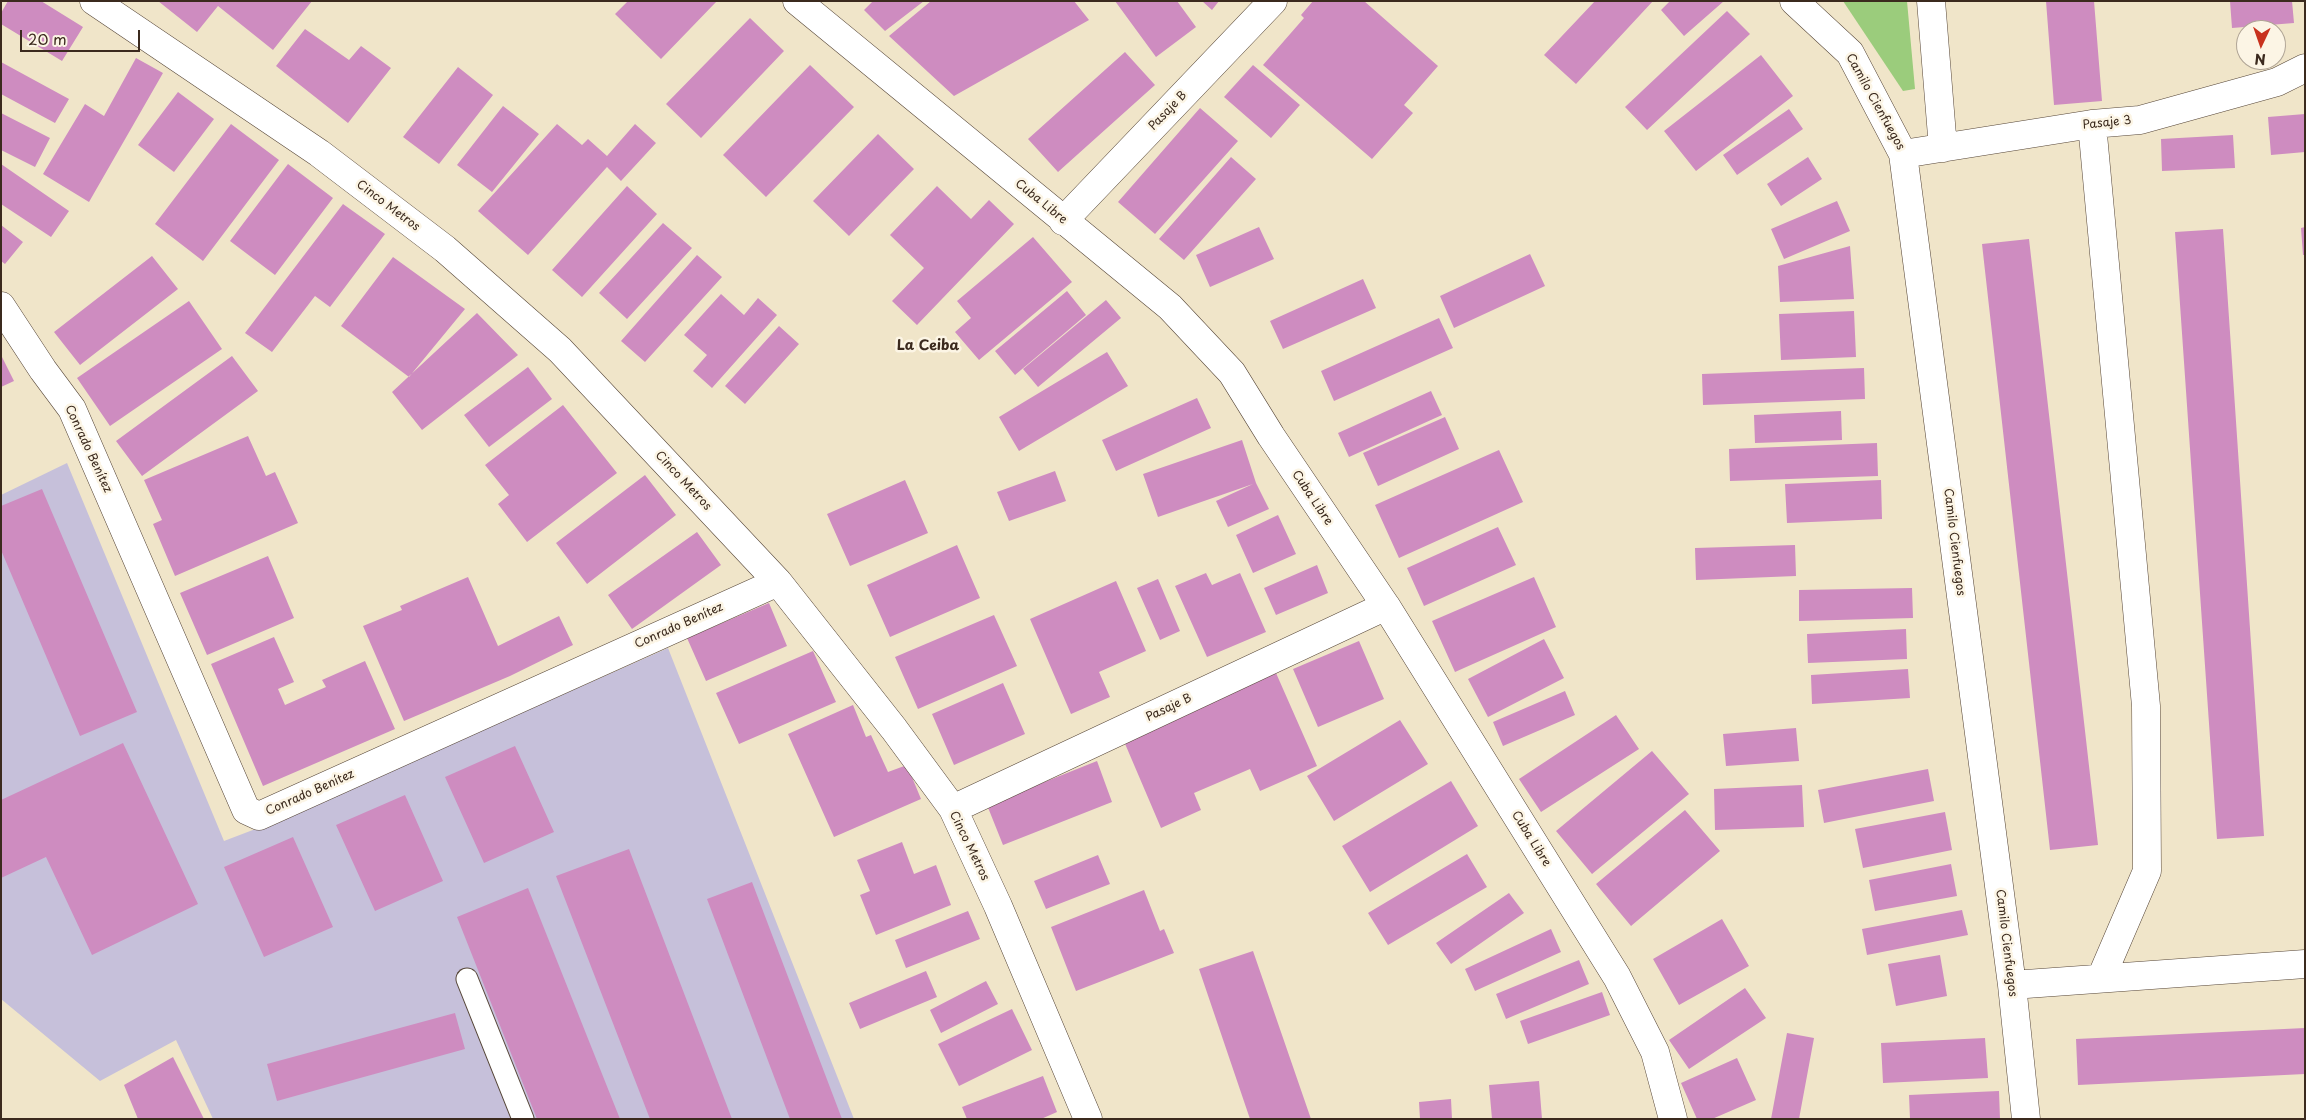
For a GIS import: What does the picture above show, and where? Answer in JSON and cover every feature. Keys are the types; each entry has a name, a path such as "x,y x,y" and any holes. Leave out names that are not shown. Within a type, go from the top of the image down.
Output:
{"street":[{"name":"Cinco Metros","path":"94,1 319,154 445,249 560,350 778,582 894,730 953,809 998,906 1088,1119"},
{"name":"Cuba Libre","path":"797,1 1170,307 1232,373 1271,436 1386,606 1617,977 1655,1052 1673,1119"},
{"name":"Pasaje B","path":"1064,221 1273,1"},
{"name":"Camilo Cienfuegos","path":"1794,1 1850,53 1903,154 2012,985 2026,1119"},
{"path":"1931,1 1943,148"},
{"name":"Pasaje 3","path":"1903,154 2092,124 2140,120 2278,82 2305,68"},
{"path":"2092,124 2146,706 2147,871 2102,978"},
{"name":"Conrado Benítez","path":"1,306 42,370 72,409 246,810 259,816 778,582"},
{"name":"Pasaje B","path":"953,809 1386,606"},
{"path":"2012,985 2305,964"}],"lane":[{"path":"467,979 524,1119"}],"shaded area":[{"path":"67,463 224,841 279,820 668,648 854,1119 213,1119 176,1040 100,1081 1,999 1,495"}],"green space":[{"path":"1843,1 1907,1 1915,89 1903,91"}],"building":[{"path":"8,1 41,1 83,27 62,61 1,24 1,13"},
{"path":"158,1 312,1 273,50 218,6 197,32"},
{"path":"628,1 717,1 661,59 615,14"},
{"path":"873,1 924,1 885,31 864,10"},
{"path":"931,1 1074,1 1089,20 954,96 889,36"},
{"path":"1115,1 1177,1 1196,27 1156,57"},
{"path":"1202,1 1219,1 1212,10"},
{"path":"1313,1 1364,1 1438,66 1404,105 1413,113 1372,159 1263,65 1304,18 1301,15"},
{"path":"1595,1 1653,1 1576,84 1544,55"},
{"path":"1670,1 1724,1 1684,36 1661,10"},
{"path":"2046,1 2094,1 2102,101 2054,105"},
{"path":"2230,1 2292,1 2294,23 2286,24 2286,20 2236,20 2236,28 2232,28"},
{"path":"1727,11 1750,34 1647,130 1625,107"},
{"path":"750,18 784,51 701,138 666,104"},
{"path":"305,29 349,60 361,46 391,68 348,123 276,66"},
{"path":"1125,52 1155,85 1058,172 1028,139"},
{"path":"1761,55 1793,96 1696,171 1664,131"},
{"path":"136,58 163,73 89,202 43,174 85,104 104,116"},
{"path":"1,62 69,99 55,123 1,94"},
{"path":"810,65 854,107 766,197 723,155"},
{"path":"1253,65 1300,105 1271,138 1224,97"},
{"path":"458,67 493,95 439,164 403,137"},
{"path":"178,92 214,119 174,172 138,145"},
{"path":"503,106 539,134 492,192 457,165"},
{"path":"1200,108 1238,141 1155,234 1118,202"},
{"path":"1789,109 1803,129 1737,175 1723,155"},
{"path":"1,113 50,138 35,167 1,150"},
{"path":"2305,114 2305,152 2271,155 2268,117"},
{"path":"231,124 279,160 203,261 155,224"},
{"path":"557,124 582,145 588,139 607,156 635,124 656,143 621,181 607,167 528,255 478,211"},
{"path":"878,134 914,169 849,236 813,201"},
{"path":"2233,135 2235,168 2162,171 2161,139"},
{"path":"1231,157 1256,179 1184,260 1159,239"},
{"path":"1808,157 1822,179 1781,206 1767,184"},
{"path":"1,164 69,211 51,237 1,204"},
{"path":"288,164 333,198 275,275 230,241"},
{"path":"627,186 657,214 582,297 552,270"},
{"path":"937,186 971,219 989,200 1014,224 917,325 892,301 924,268 890,235"},
{"path":"1837,201 1850,231 1784,259 1771,229"},
{"path":"343,204 385,234 330,307 315,296 272,352 245,333"},
{"path":"663,223 692,248 627,319 599,293"},
{"path":"1,225 23,242 5,264 1,261"},
{"path":"1259,227 1274,259 1210,287 1196,255"},
{"path":"2305,227 2305,255 2303,255 2301,228"},
{"path":"2223,229 2264,836 2217,839 2175,232"},
{"path":"1033,237 1072,282 979,360 955,332 971,318 957,301"},
{"path":"2029,239 2098,845 2050,850 1982,244"},
{"path":"1850,246 1854,299 1780,302 1778,266"},
{"path":"1530,254 1545,286 1454,328 1440,296"},
{"path":"697,255 722,277 645,362 621,341"},
{"path":"152,256 178,289 80,365 54,332"},
{"path":"393,257 465,309 409,377 341,326"},
{"path":"1363,279 1376,308 1283,349 1270,321"},
{"path":"1067,291 1086,315 1015,375 995,351"},
{"path":"721,294 744,315 758,298 777,315 712,388 693,371 707,355 684,335"},
{"path":"1106,300 1121,318 1038,387 1023,369"},
{"path":"189,301 222,349 110,426 77,378"},
{"path":"1854,311 1856,357 1781,360 1779,314"},
{"path":"477,313 518,355 422,430 392,392"},
{"path":"1439,318 1453,348 1334,401 1321,371"},
{"path":"779,326 799,344 745,404 725,386"},
{"path":"1107,352 1128,386 1019,451 999,417"},
{"path":"1,355 14,381 1,387"},
{"path":"232,356 258,391 142,476 116,441"},
{"path":"528,367 552,399 489,447 464,415"},
{"path":"1864,368 1865,399 1703,405 1702,374"},
{"path":"1431,391 1442,415 1349,457 1338,433"},
{"path":"1197,398 1211,428 1116,471 1102,440"},
{"path":"563,405 617,473 527,542 498,504 509,495 485,465"},
{"path":"1841,411 1842,440 1755,443 1754,415"},
{"path":"1445,417 1459,449 1378,486 1363,453"},
{"path":"248,436 266,476 275,472 298,523 175,576 153,524 162,520 144,480"},
{"path":"1242,440 1256,483 1269,509 1228,527 1216,501 1253,484 1158,517 1143,474"},
{"path":"1877,443 1878,476 1730,481 1729,449"},
{"path":"1499,450 1523,502 1399,558 1375,505"},
{"path":"1055,471 1066,501 1009,521 997,492"},
{"path":"645,475 676,515 587,584 556,543"},
{"path":"905,480 928,533 850,566 827,514"},
{"path":"1881,480 1882,519 1787,523 1785,484"},
{"path":"42,489 137,712 80,736 1,550 1,506"},
{"path":"1278,515 1296,554 1253,573 1236,535"},
{"path":"1498,527 1516,565 1424,606 1407,568"},
{"path":"697,532 721,565 632,629 608,595"},
{"path":"957,545 980,598 890,637 867,585"},
{"path":"1795,545 1796,576 1696,580 1695,548"},
{"path":"268,556 294,618 207,655 180,593"},
{"path":"1317,565 1328,593 1276,615 1264,588"},
{"path":"1206,573 1212,585 1240,573 1266,632 1207,657 1175,586"},
{"path":"468,577 498,646 559,616 573,645 510,676 404,721 363,626 402,610 400,606"},
{"path":"1534,577 1556,627 1455,672 1432,621"},
{"path":"1158,579 1180,631 1160,640 1137,588"},
{"path":"1116,581 1146,651 1099,672 1110,697 1071,714 1030,619"},
{"path":"1912,588 1913,618 1799,621 1799,590"},
{"path":"769,603 787,646 706,681 687,638"},
{"path":"994,615 1017,666 918,709 895,657"},
{"path":"1906,629 1907,659 1808,663 1807,634"},
{"path":"274,637 294,682 278,689 285,705 326,687 322,680 365,661 395,729 263,786 211,664"},
{"path":"1544,639 1564,678 1488,717 1468,679"},
{"path":"1359,641 1384,699 1318,727 1293,669"},
{"path":"813,651 836,702 739,744 716,693"},
{"path":"1908,669 1910,698 1812,704 1811,675"},
{"path":"1276,673 1317,766 1260,791 1250,769 1194,793 1201,810 1161,828 1123,739"},
{"path":"1003,683 1025,734 954,765 932,714"},
{"path":"1565,691 1575,715 1503,746 1493,722"},
{"path":"853,705 866,737 871,735 888,772 907,765 921,799 834,837 788,734"},
{"path":"1616,715 1639,749 1541,812 1519,779"},
{"path":"1400,720 1428,764 1334,821 1307,776"},
{"path":"1796,728 1799,761 1726,766 1723,734"},
{"path":"123,743 198,904 92,955 46,857 1,878 1,800"},
{"path":"515,746 554,832 484,863 445,777"},
{"path":"1652,751 1689,794 1592,874 1556,831"},
{"path":"1097,761 1112,802 1003,845 987,805"},
{"path":"1928,769 1934,801 1824,823 1818,790"},
{"path":"1451,781 1478,826 1370,892 1342,846"},
{"path":"1802,785 1804,827 1715,830 1714,789"},
{"path":"405,795 443,881 375,911 336,825"},
{"path":"1685,810 1720,851 1631,926 1596,884"},
{"path":"1945,812 1952,850 1863,868 1855,829"},
{"path":"293,837 333,927 264,957 224,867"},
{"path":"902,842 914,874 936,865 951,905 876,935 860,895 870,891 857,860"},
{"path":"629,849 732,1119 650,1119 556,876"},
{"path":"1467,854 1487,887 1388,945 1368,913"},
{"path":"1098,855 1110,884 1046,909 1034,881"},
{"path":"1951,864 1957,896 1875,911 1869,880"},
{"path":"752,882 842,1119 790,1119 707,899"},
{"path":"528,888 620,1119 537,1119 457,917"},
{"path":"1144,890 1160,931 1164,929 1174,953 1076,991 1051,927"},
{"path":"1509,893 1524,913 1451,964 1436,943"},
{"path":"1962,910 1968,935 1867,955 1862,929"},
{"path":"968,911 980,939 906,968 895,940"},
{"path":"1722,919 1749,966 1679,1005 1653,959"},
{"path":"1551,929 1561,952 1475,991 1465,969"},
{"path":"1253,951 1311,1119 1250,1119 1199,969"},
{"path":"1940,955 1947,996 1896,1006 1888,964"},
{"path":"1579,960 1589,984 1506,1019 1496,994"},
{"path":"926,971 937,997 860,1029 849,1003"},
{"path":"986,981 998,1004 941,1033 930,1010"},
{"path":"1745,988 1766,1018 1689,1069 1669,1040"},
{"path":"1602,992 1610,1015 1528,1044 1520,1021"},
{"path":"1012,1009 1032,1050 959,1086 938,1044"},
{"path":"455,1013 465,1049 277,1101 267,1064"},
{"path":"2305,1028 2305,1074 2078,1085 2076,1039"},
{"path":"1787,1033 1814,1038 1799,1119 1771,1119"},
{"path":"1985,1038 1988,1078 1883,1083 1881,1043"},
{"path":"173,1057 204,1119 138,1119 124,1085"},
{"path":"1737,1058 1756,1100 1712,1119 1697,1119 1681,1083"},
{"path":"1043,1076 1057,1112 1041,1119 967,1119 962,1107"},
{"path":"1539,1081 1542,1119 1492,1119 1489,1085"},
{"path":"1999,1091 2000,1119 1910,1119 1909,1095"},
{"path":"1451,1099 1452,1119 1420,1119 1419,1102"}],"district":[{"name":"La Ceiba","path":"928,346"}]}
